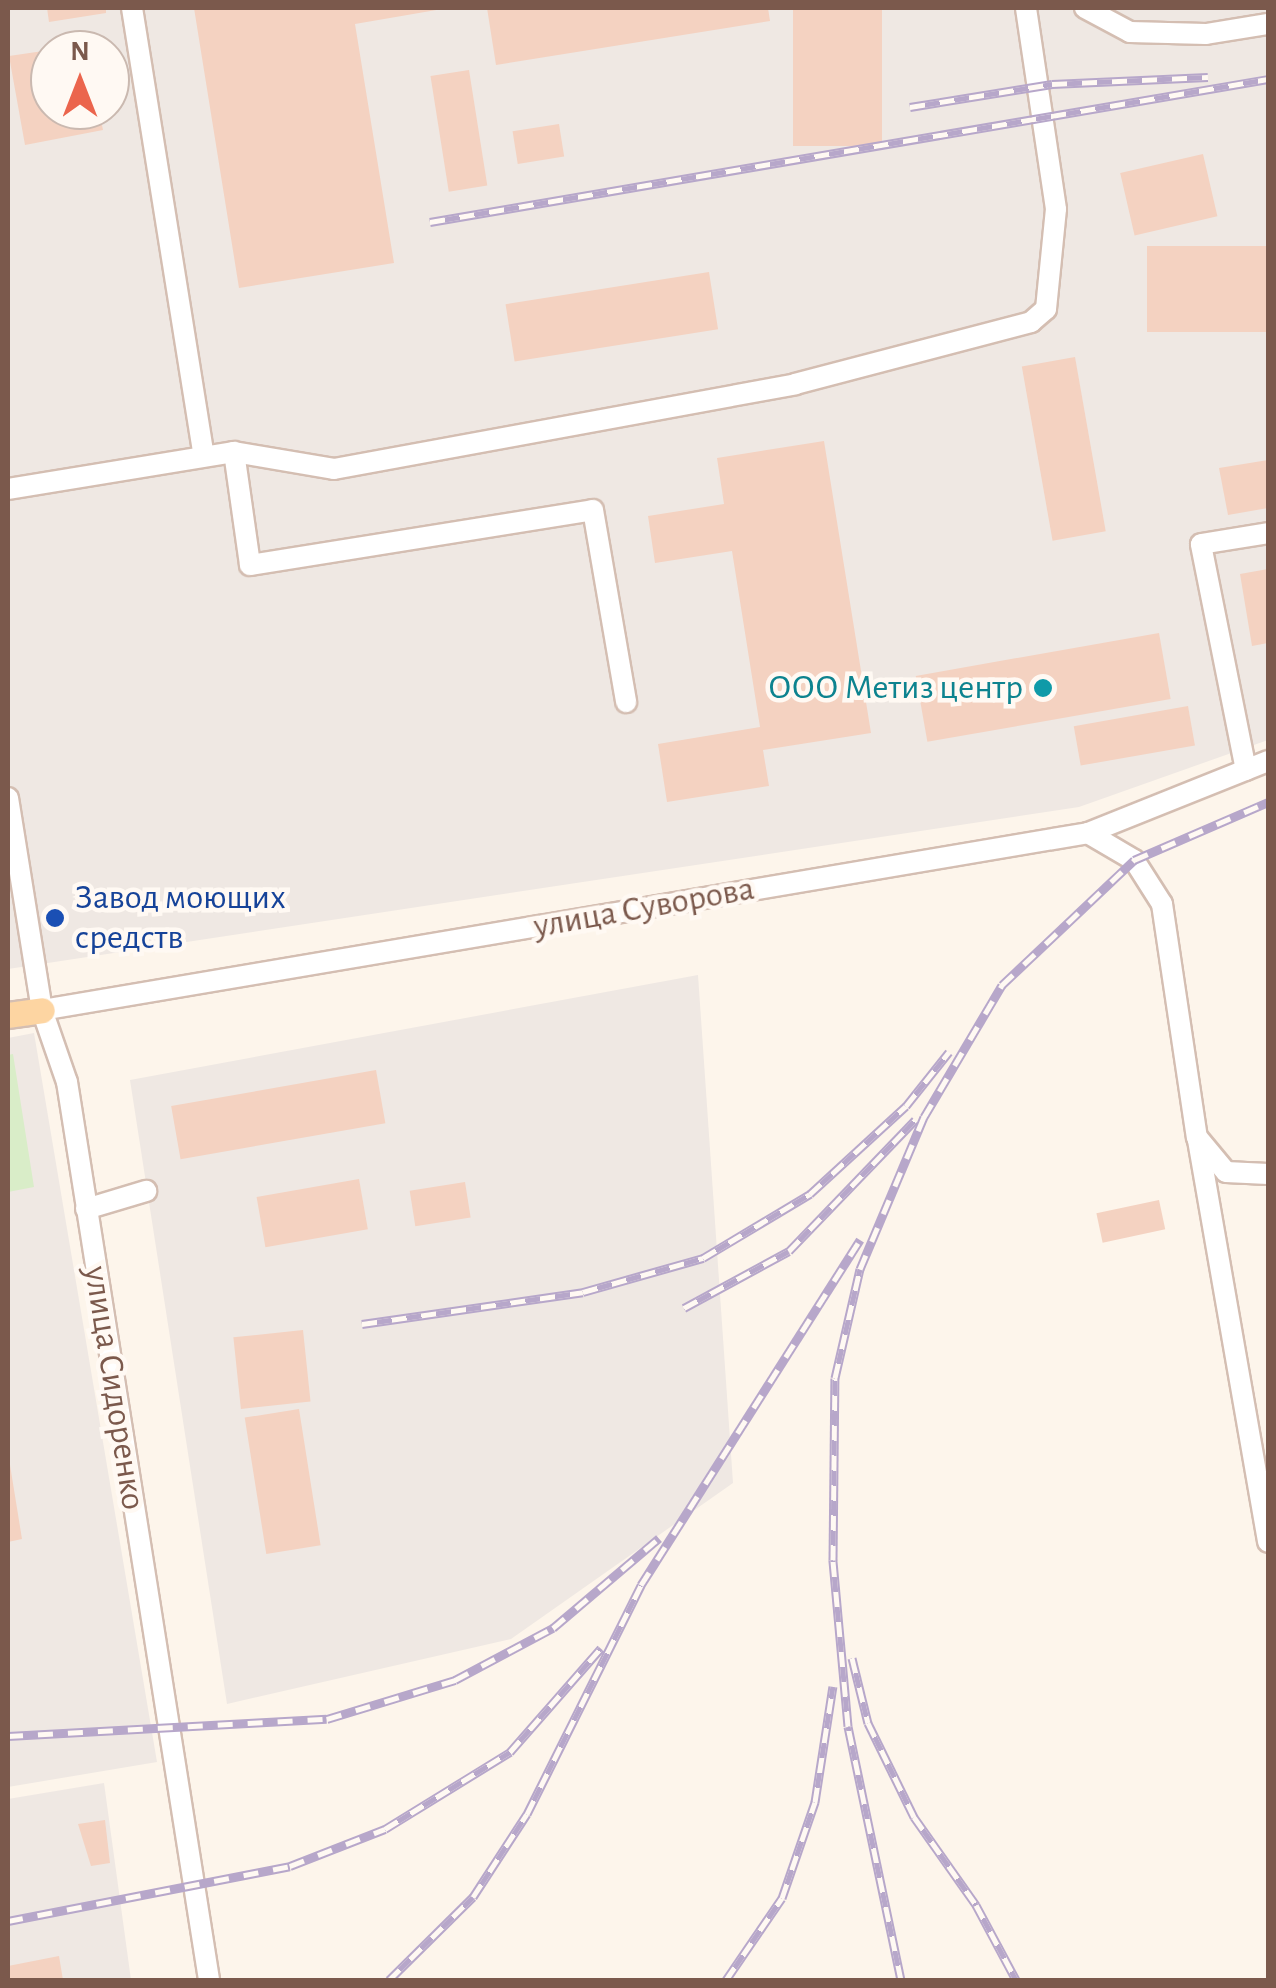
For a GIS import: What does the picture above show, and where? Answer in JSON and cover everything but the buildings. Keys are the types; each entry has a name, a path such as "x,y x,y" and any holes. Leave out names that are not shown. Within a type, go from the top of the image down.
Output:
{"main road":[{"name":"улица Суворова","path":"8,1015 42,1010"}],"street":[{"path":"132,8 204,456"},
{"path":"8,488 234,452 334,469 795,384 1031,322 1046,309 1056,209 1026,8"},
{"path":"1085,8 1130,32 1206,34 1268,24"},
{"path":"234,452 250,566 594,510 626,702"},
{"path":"1246,770 1202,544 1268,532"},
{"name":"улица Суворова","path":"42,1010 1088,834 1268,761"},
{"name":"улица Сидоренко","path":"8,798 42,1010 67,1082 209,1980"},
{"path":"1088,834 1134,860 1162,904 1197,1138 1268,1542"},
{"path":"1197,1138 1226,1172 1268,1174"},
{"path":"86,1209 146,1191"}],"shaded area":[{"path":"8,8 1268,8 1268,740 1079,807 8,969"},
{"path":"698,975 733,1483 511,1639 227,1704 130,1080"},
{"path":"34,1033 157,1762 8,1787 8,1038"},
{"path":"104,1783 131,1980 8,1980 8,1799"}],"green space":[{"path":"13,1054 34,1187 8,1192 8,1055"}],"railway":[{"path":"910,107 1052,84 1208,77"},
{"path":"430,222 1268,79"},
{"path":"901,1980 848,1726 833,1560 835,1378 860,1269 924,1117 1002,985 1134,860 1268,802"},
{"path":"362,1324 583,1292 703,1258 810,1194 906,1106 949,1052"},
{"path":"684,1308 789,1251 915,1120"},
{"path":"389,1980 473,1897 527,1814 641,1585 860,1240"},
{"path":"8,1736 327,1719 455,1680 553,1628 659,1538"},
{"path":"8,1921 290,1866 385,1829 510,1752 601,1648"},
{"path":"852,1658 868,1723 914,1817 976,1905 1016,1980"},
{"path":"726,1980 782,1898 815,1802 833,1686"}],"place":[{"name":"ООО Метиз центр","path":"1043,688"},
{"name":"Завод моющих средств","path":"55,918"}]}
